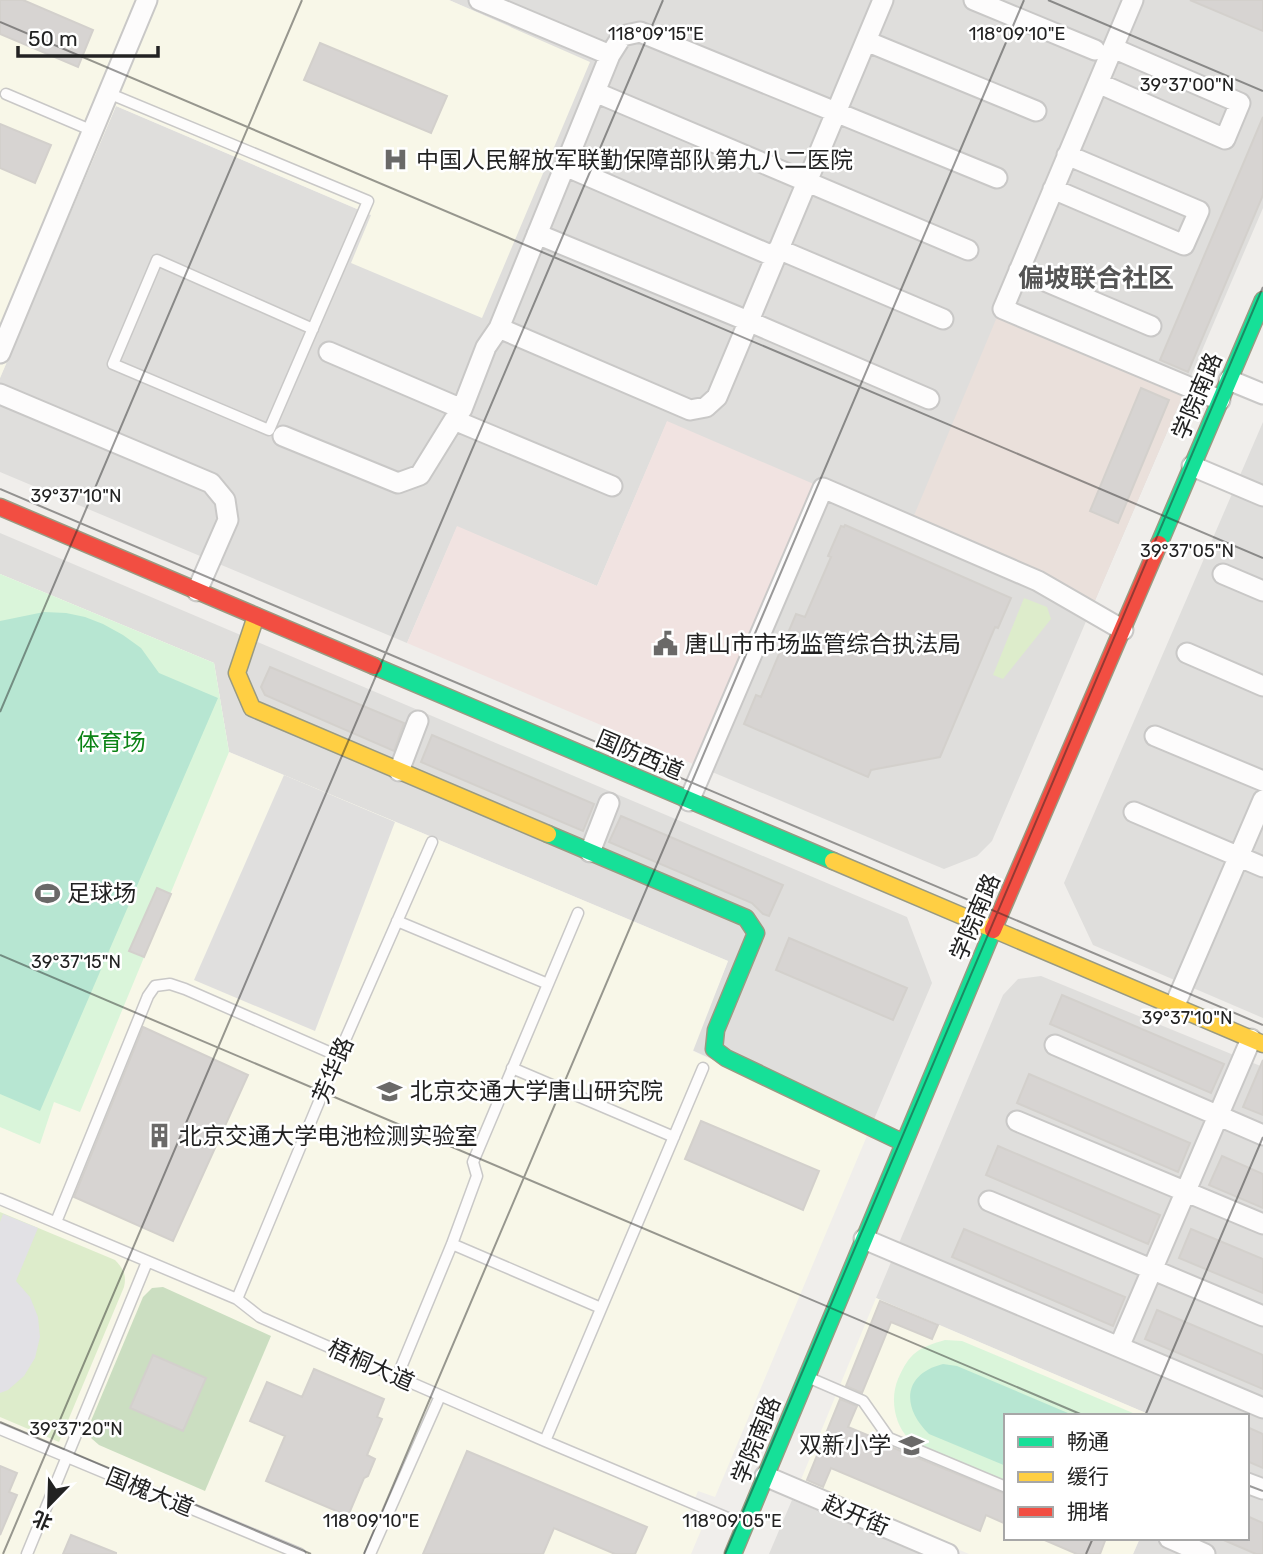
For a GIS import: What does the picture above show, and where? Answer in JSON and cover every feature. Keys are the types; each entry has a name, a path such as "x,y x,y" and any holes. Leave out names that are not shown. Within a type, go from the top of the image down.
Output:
{"street":[{"path":"0,353 147,0"},
{"path":"479,0 514,7 610,55"},
{"path":"499,328 690,410 706,407 716,397 884,0"},
{"path":"975,0 1240,103 1225,139 1098,83"},
{"path":"1133,0 1104,49 1098,83 1003,309 1220,400"},
{"path":"283,436 398,483 420,475 458,414 486,347 499,328 610,55 622,36 640,32 997,178"},
{"path":"866,41 1036,111"},
{"path":"595,92 968,250"},
{"path":"1053,190 1184,245 1199,211 1067,155"},
{"path":"565,166 943,319"},
{"path":"537,234 929,399"},
{"path":"1019,270 1151,326"},
{"name":"学院南路","path":"733,1554 994,929 1263,300"},
{"path":"329,352 612,486"},
{"path":"1229,380 1263,394"},
{"path":"0,394 211,484 225,500 228,520 197,591"},
{"path":"1192,466 1263,496"},
{"path":"689,801 823,488 1038,581 1123,630"},
{"name":"国防西道","path":"0,507 1257,1042"},
{"path":"1223,573 1263,590"},
{"path":"256,616 237,673 252,708 746,918 756,933 716,1030 714,1049 726,1058 904,1143"},
{"path":"1187,653 1263,686"},
{"path":"399,771 418,721"},
{"path":"1155,736 1263,781"},
{"path":"1174,1007 1263,800"},
{"path":"590,852 609,803"},
{"path":"1134,812 1263,867"},
{"path":"1119,1347 1218,1116 1257,1042"},
{"path":"1055,1045 1263,1135"},
{"path":"1017,1121 1263,1224"},
{"path":"989,1201 1263,1316"},
{"path":"864,1239 1263,1408"},
{"name":"赵开街","path":"765,1476 948,1554"},
{"path":"1173,1540 1205,1554"}],"lane":[{"path":"108,93 368,201 313,329 269,430 113,364 157,260 313,329"},
{"path":"6,94 93,131"},
{"name":"芳华路","path":"237,1299 338,1056 432,842"},
{"path":"397,1377 477,1176 473,1162 578,913"},
{"path":"397,921 548,984"},
{"path":"56,1222 148,996 155,986 170,984 185,989 338,1056"},
{"path":"512,1068 674,1137"},
{"path":"545,1441 703,1068"},
{"name":"梧桐大道","path":"0,1199 237,1299 260,1317 745,1526"},
{"path":"452,1244 601,1308"},
{"path":"27,1554 147,1262"},
{"path":"807,1377 863,1401 889,1438 1004,1486"},
{"path":"370,1554 440,1396"},
{"name":"国槐大道","path":"0,1429 300,1554"}],"shaded area":[{"name":"中国人民解放军联勤保障部队第九八二医院","path":"0,0 449,0 590,62 482,318 351,263 371,215 116,106 0,378"},
{"path":"449,0 1263,0 1263,208 992,841 977,856 944,869 705,769 667,422 597,586 457,527 407,643 0,472 0,378 116,106 371,215 511,27"},
{"path":"1002,305 1188,383 1094,603 910,525"},
{"name":"唐山市市场监管综合执法局","path":"667,421 823,488 705,769 407,643 457,526 597,586"},
{"path":"1263,422 1263,1018 1093,945 1064,883"},
{"path":"0,533 907,917 932,983 869,1131 692,1050 728,961 229,752 214,663 0,574"},
{"name":"北京交通大学唐山研究院","path":"0,574 214,663 229,752 728,961 693,1051 869,1131 715,1497 698,1491 686,1521 702,1528 691,1554 0,1554"},
{"path":"284,775 395,822 315,1031 194,980"},
{"path":"1041,976 1263,1067 1263,1554 1133,1554 1139,1540 1249,1540 1249,1414 1148,1414 876,1298 1003,995 1018,979"},
{"path":"3,1214 38,1228 16,1281 30,1297 38,1317 40,1337 35,1358 24,1376 8,1390 0,1393 0,1222"},
{"name":"双新小学","path":"876,1298 1148,1414 1004,1414 1004,1540 1139,1540 1133,1554 969,1554 800,1482"},
{"path":"792,1500 921,1554 769,1554"}],"green space":[{"name":"体育场","path":"0,574 214,663 229,752 80,1112 54,1102 40,1144 0,1127"},
{"path":"1024,598 1047,607 1051,619 1003,679 993,675"},
{"name":"体育场","path":"44,612 66,613 103,624 141,648 159,673 218,698 40,1111 0,1094 0,621"},
{"path":"0,1212 115,1260 125,1275 124,1287 59,1442 0,1417"},
{"path":"163,1287 271,1336 205,1491 99,1445 91,1438 88,1428 143,1297 152,1288"},
{"path":"945,1340 962,1341 1135,1414 1004,1414 1004,1483 928,1452 909,1439 900,1426 894,1402 898,1379 911,1357 928,1346"},
{"path":"943,1364 957,1366 1070,1414 1004,1414 1004,1465 929,1434 920,1424 911,1403 911,1393 920,1375"}],"building":[{"path":"0,0 23,0 93,30 78,67 0,34"},
{"path":"1190,0 1263,0 1263,31"},
{"path":"320,43 447,96 431,133 304,80"},
{"path":"1263,117 1263,195 1188,372 1160,360"},
{"path":"0,124 51,145 35,183 0,168"},
{"path":"1141,388 1169,400 1118,523 1090,511"},
{"path":"845,525 1011,598 998,628 995,627 940,757 871,770 868,777 744,724 756,695 761,697 796,614 805,617 831,557 828,556 841,526"},
{"path":"270,667 404,723 394,751 265,695 261,687"},
{"path":"432,735 594,804 583,831 421,762"},
{"path":"621,816 783,885 769,916 752,903 609,842"},
{"path":"157,888 171,894 144,957 129,951"},
{"path":"789,938 907,988 893,1020 776,970"},
{"path":"1062,995 1224,1064 1211,1093 1050,1024"},
{"name":"北京交通大学电池检测实验室","path":"143,1027 248,1075 173,1241 74,1197"},
{"path":"1263,1060 1263,1115 1243,1107"},
{"path":"1029,1074 1190,1143 1178,1172 1017,1103"},
{"path":"701,1121 819,1171 803,1210 685,1159"},
{"path":"998,1146 1160,1215 1148,1244 986,1175"},
{"path":"1222,1156 1263,1174 1263,1208 1209,1185"},
{"path":"964,1229 1125,1297 1113,1326 952,1257"},
{"path":"1191,1229 1263,1259 1263,1293 1179,1258"},
{"path":"880,1301 938,1325 932,1339 891,1322 862,1393 846,1386"},
{"path":"1157,1310 1263,1355 1263,1389 1145,1339"},
{"path":"153,1355 206,1378 183,1431 130,1408"},
{"path":"314,1369 384,1399 377,1417 382,1419 367,1455 375,1459 348,1516 266,1481 285,1436 250,1421 267,1382 302,1397"},
{"path":"840,1399 857,1406 848,1427 1004,1493 1004,1523 986,1515 980,1531 831,1468 823,1487 807,1480"},
{"path":"1249,1428 1263,1434 1263,1468 1249,1462"},
{"path":"467,1451 647,1527 635,1554 615,1554 554,1528 543,1554 423,1554"},
{"path":"0,1466 17,1473 9,1492 17,1495 0,1535"},
{"path":"1249,1517 1263,1523 1263,1554 1256,1554 1224,1540 1249,1540"},
{"path":"71,1535 116,1553 116,1554 63,1554"},
{"path":"1045,1540 1105,1540 1100,1554 1077,1554"}],"traffic: fast":[{"path":"1159,544 1263,300"},
{"path":"374,666 833,861"},
{"path":"548,834 746,918 756,933 716,1030 714,1049 726,1058 904,1143"},
{"path":"733,1554 993,930"}],"traffic: slow":[{"path":"256,616 237,673 252,708 548,834"},
{"path":"833,861 1263,1044"}],"traffic: jam":[{"path":"0,507 374,666"},
{"path":"993,930 1159,544"}],"place":[{"name":"中国人民解放军联勤保障部队第九八二医院","path":"396,160"},
{"name":"唐山市市场监管综合执法局","path":"665,644"},
{"name":"足球场","path":"47,893"},
{"name":"北京交通大学唐山研究院","path":"390,1091"},
{"name":"北京交通大学电池检测实验室","path":"159,1136"},
{"name":"双新小学","path":"911,1445"}],"district":[{"name":"偏坡联合社区","path":"1096,278"}]}
